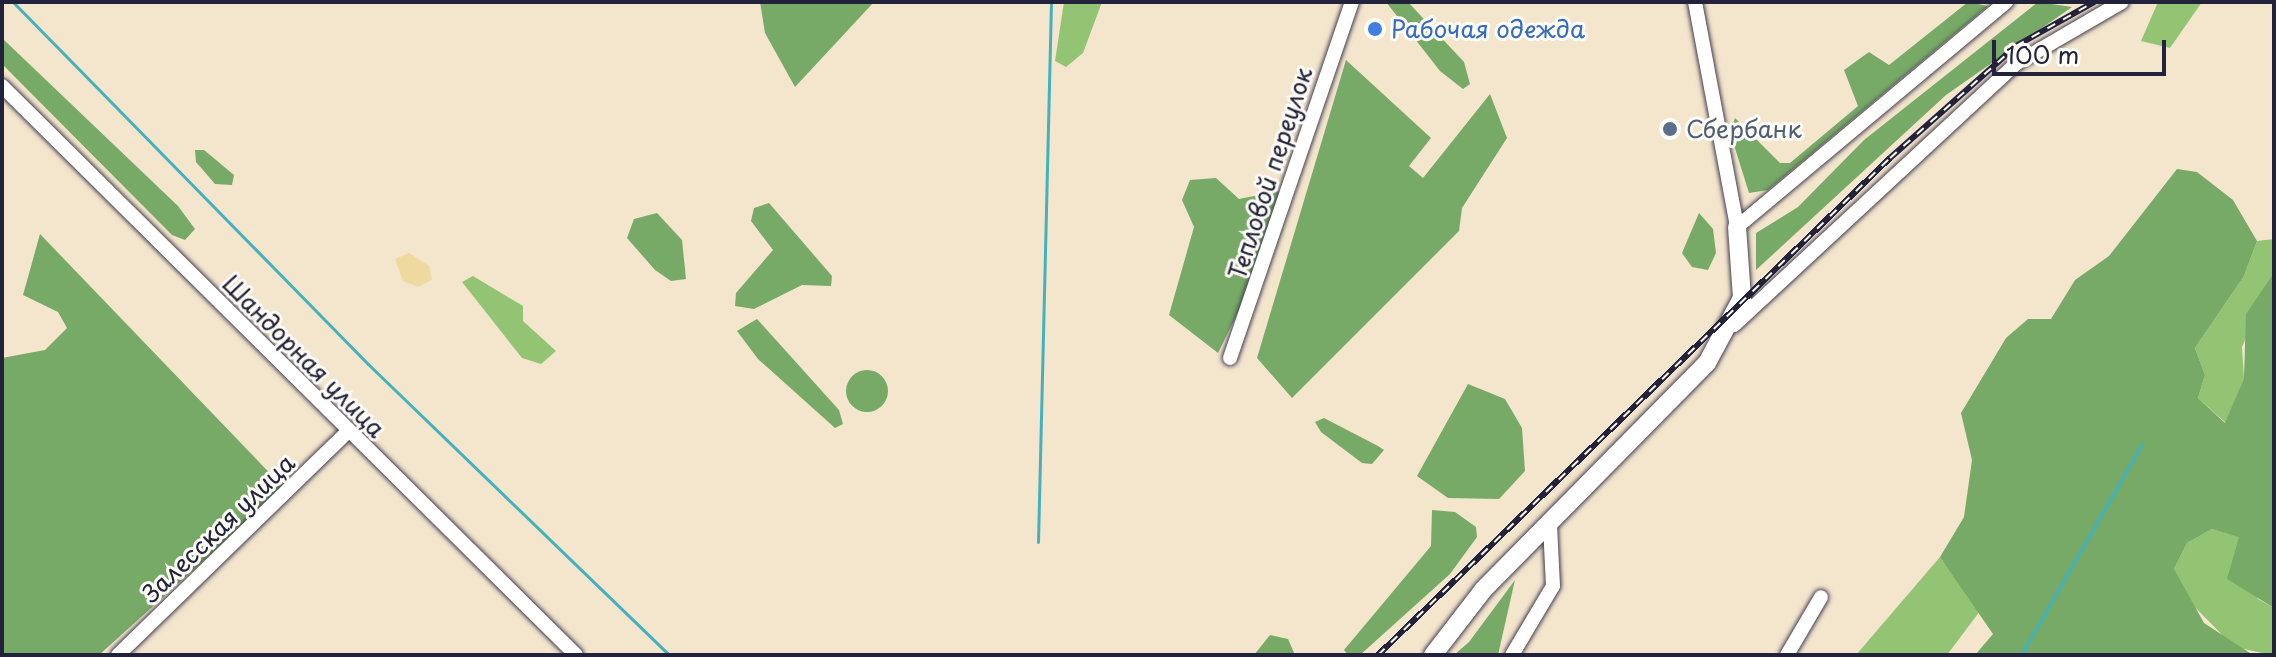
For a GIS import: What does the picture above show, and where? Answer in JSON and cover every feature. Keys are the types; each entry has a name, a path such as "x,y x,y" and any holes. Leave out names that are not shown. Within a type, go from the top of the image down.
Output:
{"main road":[{"path":"1433,655 1484,589 1707,363 1734,325 1742,298 1737,227"}],"street":[{"path":"1695,2 1737,227 2006,2"},
{"path":"1734,325 2017,63 2122,2"},
{"name":"Тепловой переулок","path":"1230,358 1345,5"},
{"name":"Шандорная улица","path":"2,86 576,655"},
{"name":"Залесская улица","path":"118,655 348,431"},
{"path":"1512,655 1553,586 1550,525"},
{"path":"1787,655 1821,597"}],"green space":[{"path":"760,2 874,2 795,87 765,33"},
{"path":"1064,2 1102,2 1083,53 1066,67 1055,61"},
{"path":"1386,2 1408,2 1464,62 1470,84 1463,89 1440,71"},
{"path":"1968,2 1988,6 1768,190 1749,193 1730,132 1735,118 1780,163 1790,163 1858,106 1844,70 1869,52 1889,65"},
{"path":"2038,2 2072,7 1946,95 1756,270 1756,233 1798,207 1864,140"},
{"path":"2158,2 2202,2 2170,48 2141,41"},
{"path":"2,38 178,206 195,229 185,240 172,235 2,64"},
{"path":"1346,60 1431,138 1409,166 1423,178 1490,94 1507,138 1462,208 1459,231 1292,398 1257,358"},
{"path":"195,150 204,150 234,175 232,185 215,184 196,162"},
{"path":"2177,169 2197,172 2233,200 2257,241 2244,276 2195,348 2205,375 2198,398 2225,423 2244,378 2246,314 2274,273 2274,608 2227,579 2239,537 2212,529 2187,543 2174,569 2204,623 2253,655 1975,655 1993,634 1940,557 1964,517 1972,460 1961,413 2006,338 2028,319 2051,319 2075,280 2109,256"},
{"path":"1216,178 1239,199 1280,191 1255,278 1218,353 1169,315 1194,227 1182,200 1190,180"},
{"path":"769,203 832,276 831,286 802,285 754,309 735,306 736,293 773,250 751,221 754,208"},
{"path":"657,213 682,240 686,279 671,281 655,270 627,238 634,219"},
{"path":"1699,213 1713,229 1716,253 1708,270 1692,267 1682,253"},
{"path":"40,234 284,488 99,655 2,655 2,358 45,350 67,328 58,312 23,295"},
{"path":"2274,239 2274,273 2242,347 2244,378 2226,423 2198,398 2205,375 2195,348 2244,276 2257,241"},
{"path":"473,276 523,306 523,321 556,351 541,364 522,358 462,282"},
{"path":"757,319 839,410 843,424 835,428 758,359 737,331"},
{"path":"867,370 882,376 888,391 882,406 867,412 852,406 846,391 852,376"},
{"path":"1468,384 1505,399 1522,428 1525,471 1499,499 1448,498 1417,476"},
{"path":"1324,418 1384,450 1372,464 1362,463 1321,432 1315,422"},
{"path":"1432,510 1455,512 1476,527 1477,537 1450,574 1360,655 1348,655 1344,650 1431,546"},
{"path":"2212,529 2240,536 2258,599 2274,608 2272,655 2234,647 2185,597 2174,569 2187,543"},
{"path":"1940,557 1980,611 1947,655 1856,655"},
{"path":"1515,580 1498,655 1454,655 1469,642"},
{"path":"1270,635 1288,639 1295,655 1254,655"}],"sand":[{"path":"409,253 429,266 432,280 418,287 403,281 395,259"}],"waterway":[{"path":"13,2 368,364 669,655"},
{"path":"1038,542 1051,2"},
{"path":"2021,655 2142,444"}],"railway":[{"path":"1378,655 1890,158 2016,46 2094,2"}],"place":[{"name":"Рабочая одежда","path":"1375,29"},
{"name":"Сбербанк","path":"1670,129"}]}
